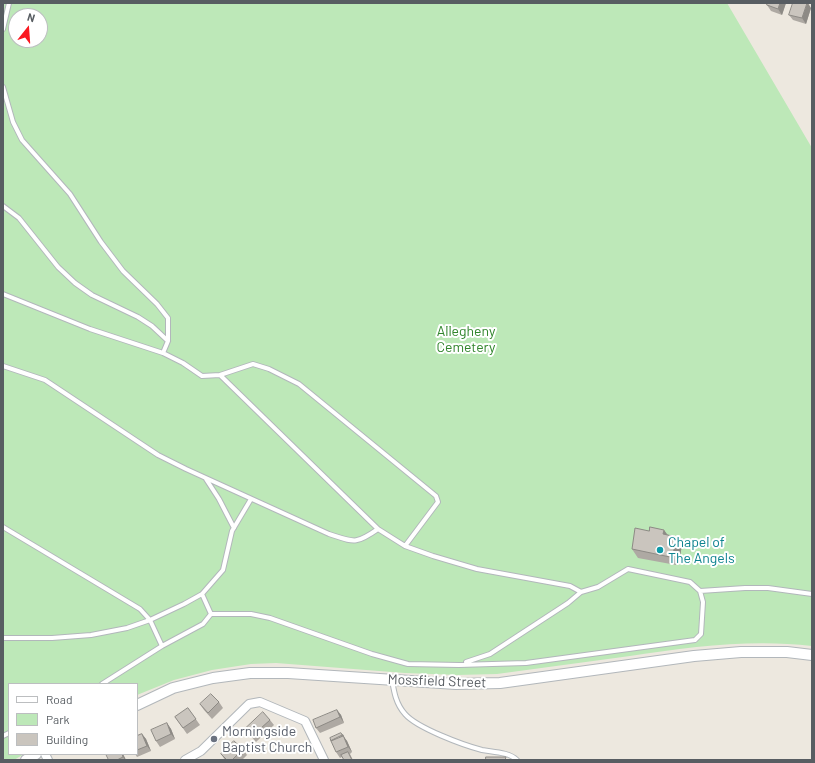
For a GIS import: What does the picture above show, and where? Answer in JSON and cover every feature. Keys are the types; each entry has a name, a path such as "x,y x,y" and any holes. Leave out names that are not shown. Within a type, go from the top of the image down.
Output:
{"street":[{"name":"Mossfield Street","path":"138,704 180,686 213,678 250,673 288,673 456,684 500,683 694,656 741,652 786,652 812,655"},
{"path":"185,760 201,751 249,704 260,702 305,721 324,760"}],"lane":[{"path":"3,29 9,3"},
{"path":"3,87 13,122 22,140 70,194 101,242 123,271 157,304 168,318 168,341 163,353"},
{"path":"3,206 19,218 58,267 75,283 92,295 138,316 152,326 168,341"},
{"path":"3,294 90,330 163,353 183,363 202,376 220,375 252,364 269,369 299,384 390,460 436,496 438,502 405,546"},
{"path":"3,366 44,380 158,455 329,534 351,541 363,539 378,529"},
{"path":"220,375 378,529 405,546 477,569 570,586 581,592"},
{"path":"206,478 234,528"},
{"path":"3,638 52,638 91,635 127,628 150,620 202,594 223,570 234,528 251,499"},
{"path":"3,527 140,609 150,620 162,646"},
{"path":"211,614 251,614 270,618 372,654 408,664 452,664 526,663 695,640 701,634 703,602 700,591 690,582 628,569 598,587 581,592 568,603 490,654 470,662 452,664"},
{"path":"700,591 768,588 812,594"},
{"path":"202,594 211,614"},
{"path":"104,683 162,646 203,624 211,614"},
{"path":"392,679 393,690 398,703 405,714 414,722 442,736 472,747 510,756 517,760"}],"green space":[{"name":"Allegheny Cemetery","path":"3,3 727,3 812,148 812,646 766,643 721,645 497,674 457,675 405,673 276,663 251,664 212,670 174,680 138,695 138,683 8,683 8,755 22,755 14,760 3,760"}],"building":[{"path":"767,3 780,3 778,9 767,5"},
{"path":"793,3 807,3 802,18 789,15"},
{"path":"650,527 664,530 663,534 677,537 673,554 671,553 670,557 632,549 635,528 649,531"},
{"path":"211,694 219,702 208,713 200,704"},
{"path":"188,708 196,719 183,728 175,717"},
{"path":"337,710 340,717 316,728 313,720"},
{"path":"263,712 270,720 252,736 245,729"},
{"path":"167,723 171,734 156,741 151,730"},
{"path":"341,733 343,736 331,741 330,738"},
{"path":"142,734 147,746 138,750 138,736"},
{"path":"343,735 348,747 336,752 331,741"},
{"path":"234,741 243,749 232,760 227,760 221,754"},
{"path":"348,752 352,760 344,760 341,755"},
{"path":"106,755 122,755 123,757 117,760 109,760"},
{"path":"486,757 506,757 505,760 486,760"}],"place":[{"name":"Chapel of The Angels","path":"660,550"},
{"name":"Morningside Baptist Church","path":"214,739"}]}
